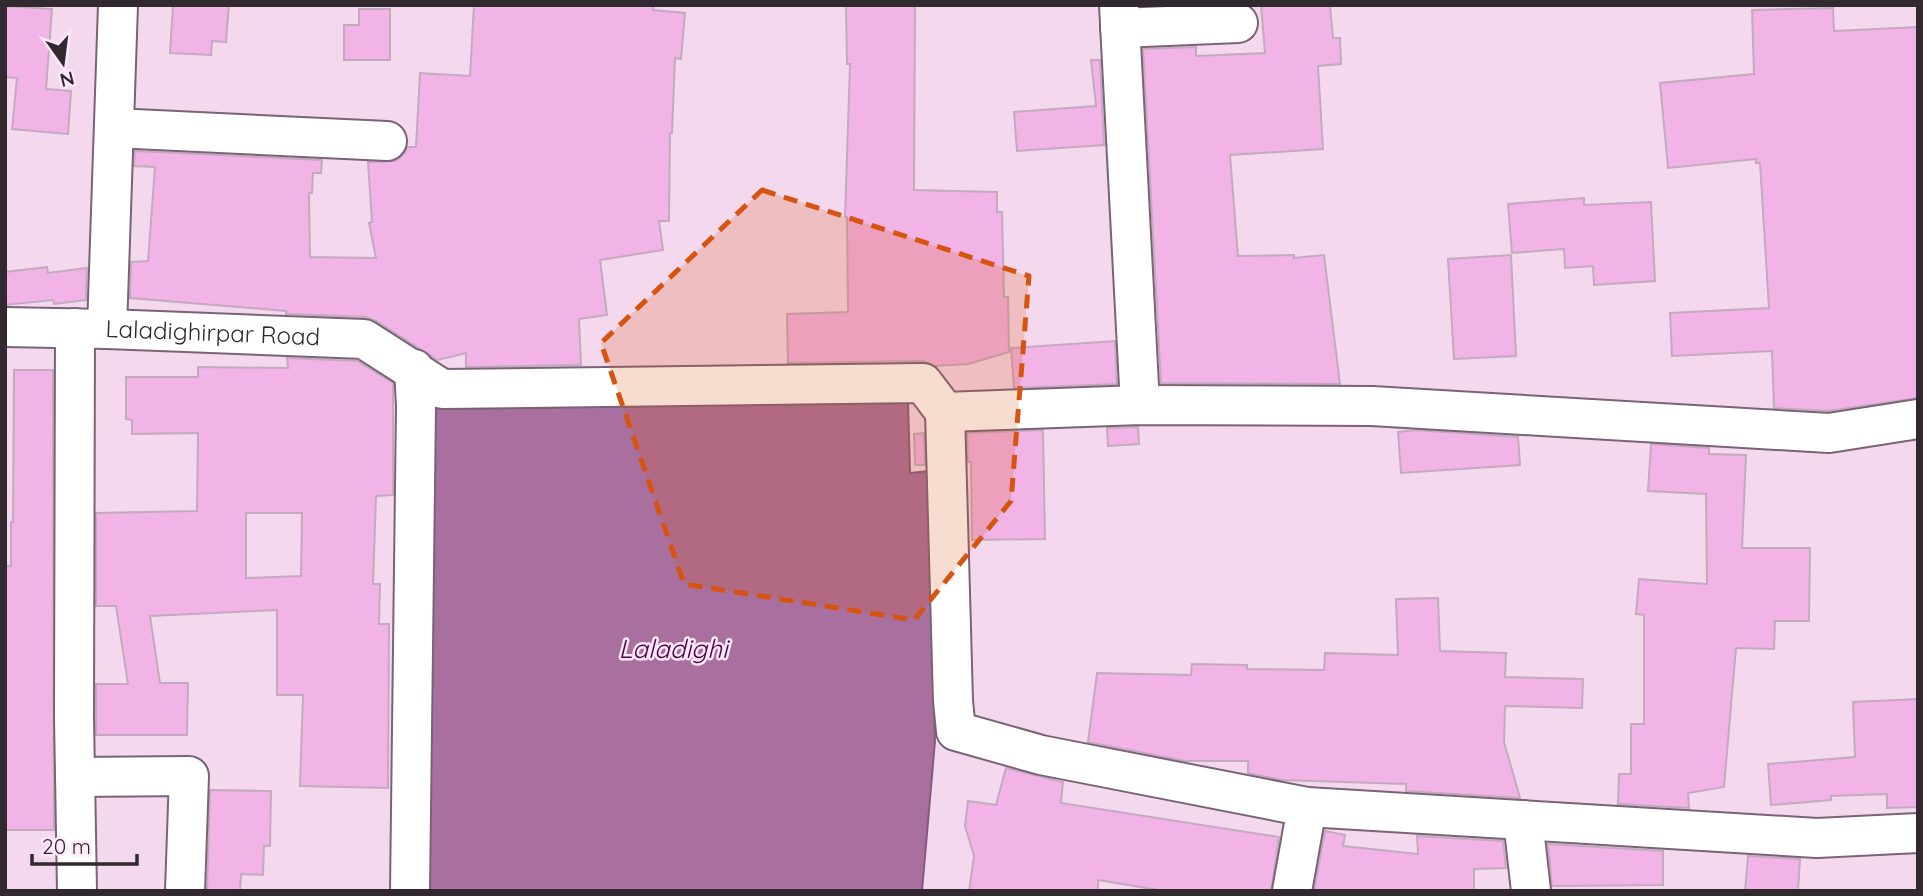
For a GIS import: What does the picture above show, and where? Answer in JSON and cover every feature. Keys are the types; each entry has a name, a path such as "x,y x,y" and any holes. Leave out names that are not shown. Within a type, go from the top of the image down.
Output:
{"street":[{"path":"77,891 75,777 91,328 114,128 118,5"},
{"path":"1140,405 1119,17 1238,23"},
{"path":"114,128 387,141"},
{"name":"Laladighirpar Road","path":"5,327 364,339 442,389 923,383 945,412"},
{"path":"410,891 416,406 414,369"},
{"path":"1918,419 1829,433 1371,406 1140,405 945,412 956,731 1041,755 1307,807 1817,838 1918,833"},
{"path":"75,777 189,776 185,891"},
{"path":"1292,891 1307,807"},
{"path":"1523,820 1531,891"}],"highlighted area":[{"path":"762,190 1029,276 1011,501 914,620 684,584 601,343"}],"water":[{"name":"Laladighi","path":"908,402 910,473 928,471 935,741 922,891 423,891 436,409"}],"building":[{"path":"173,5 229,5 226,42 212,41 211,55 170,53"},
{"path":"474,5 654,5 653,10 685,13 681,59 675,58 670,133 669,221 659,221 663,250 600,260 607,315 579,319 581,365 466,367 466,353 438,360 366,317 286,314 286,311 130,298 131,262 148,261 155,167 134,166 135,151 322,160 321,173 313,173 312,193 309,193 310,257 376,258 369,223 372,222 368,162 396,161 405,153 407,147 416,147 420,73 470,76"},
{"path":"846,5 915,5 914,190 997,192 997,212 1002,212 1004,297 1008,297 1009,352 968,364 935,366 923,361 788,363 787,314 848,312 845,217 850,64 847,64"},
{"path":"1261,5 1330,5 1333,38 1340,38 1341,64 1318,66 1323,149 1230,155 1238,256 1294,255 1294,258 1324,255 1340,384 1161,383 1143,49 1196,47 1196,56 1265,53"},
{"path":"5,6 52,9 46,89 71,91 68,134 12,129 17,78 5,77"},
{"path":"1833,8 1834,31 1918,27 1918,398 1828,411 1774,408 1772,351 1672,356 1670,313 1769,308 1760,163 1756,163 1756,159 1668,168 1660,83 1754,74 1752,10"},
{"path":"359,9 390,9 390,60 344,60 344,25 359,25"},
{"path":"1091,60 1100,60 1104,145 1017,151 1014,112 1096,106"},
{"path":"1584,198 1584,205 1651,202 1655,281 1594,285 1593,266 1565,268 1564,249 1512,253 1508,204"},
{"path":"1511,255 1516,356 1454,359 1448,259"},
{"path":"47,267 48,273 87,268 86,300 5,305 5,272"},
{"path":"1115,341 1117,384 1014,388 1011,348"},
{"path":"287,358 357,361 393,383 393,495 376,496 373,584 380,584 379,624 389,624 388,788 300,786 303,695 277,695 277,610 150,616 160,683 188,683 187,735 96,735 96,684 128,684 116,606 96,606 96,513 197,511 198,433 132,434 132,420 126,419 126,377 198,377 198,367 288,368","holes":["246,513 302,513 301,576 246,578"]},
{"path":"14,370 53,370 54,830 5,830 5,566 11,566"},
{"path":"1138,427 1139,444 1108,446 1107,428"},
{"path":"1043,430 1045,539 972,540 971,462 968,462 967,433"},
{"path":"1415,430 1518,437 1520,465 1401,473 1398,432"},
{"path":"924,433 925,465 915,465 914,434"},
{"path":"1651,444 1709,448 1709,454 1746,455 1742,548 1810,548 1809,621 1775,621 1774,649 1736,648 1724,787 1688,793 1689,808 1618,804 1619,774 1631,774 1631,724 1644,724 1644,615 1636,614 1639,579 1707,584 1706,494 1648,491"},
{"path":"1438,598 1440,651 1506,653 1505,677 1583,679 1582,708 1505,706 1504,742 1520,798 1406,791 1406,784 1282,780 1248,773 1248,761 1185,761 1088,742 1097,673 1191,675 1192,664 1247,665 1247,669 1324,670 1325,653 1398,655 1396,599"},
{"path":"1918,699 1918,807 1887,808 1887,794 1831,796 1831,800 1771,805 1768,764 1855,757 1853,702"},
{"path":"1006,768 1063,782 1061,803 1279,837 1271,891 1164,891 1098,880 1098,891 969,891 974,856 965,826 968,801 996,805"},
{"path":"210,790 271,791 270,846 264,846 263,875 241,874 240,891 207,891"},
{"path":"1325,831 1345,835 1343,846 1418,854 1417,836 1503,841 1506,868 1474,869 1474,891 1314,891"},
{"path":"1548,844 1663,851 1663,885 1552,886"},
{"path":"1748,856 1800,859 1798,891 1745,891"}]}
